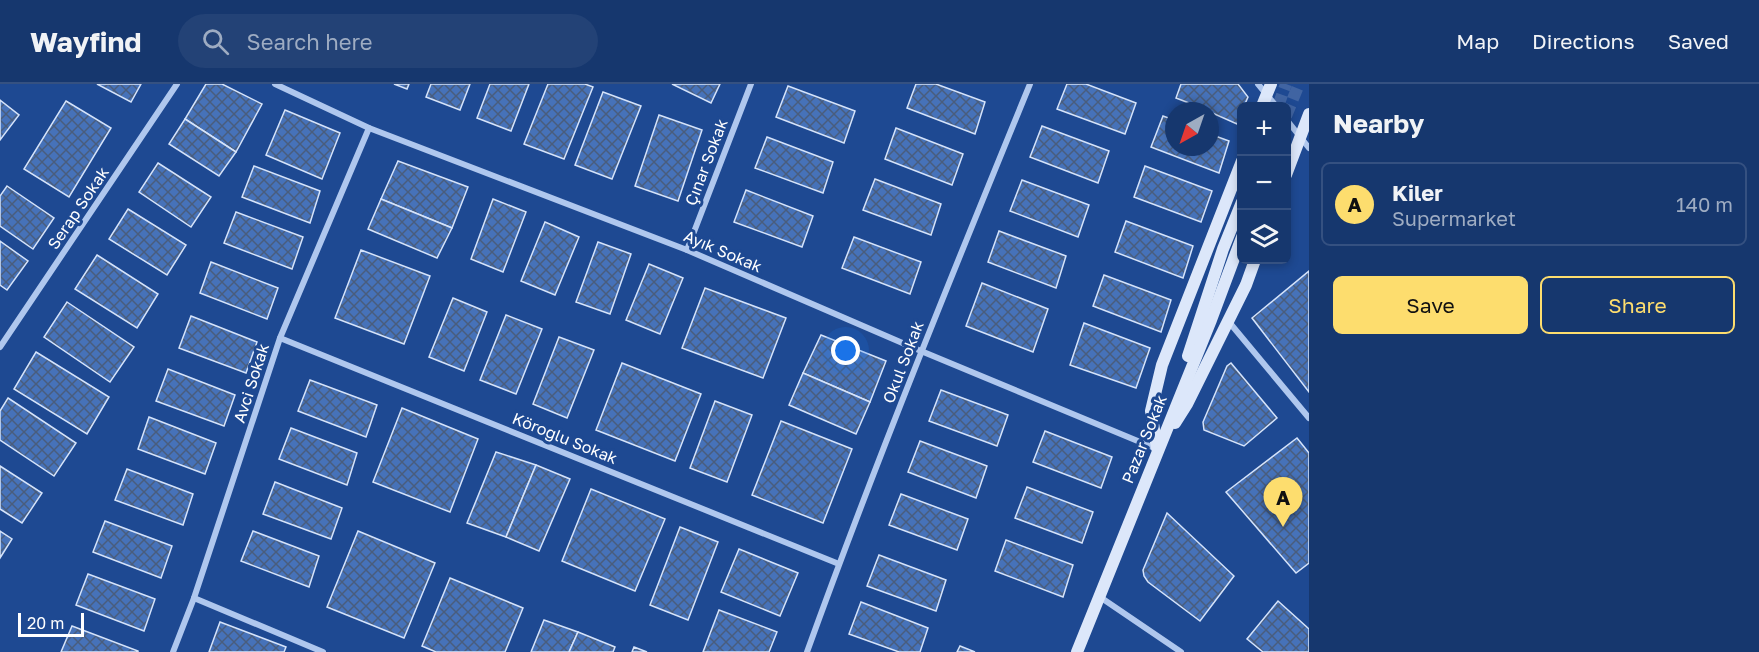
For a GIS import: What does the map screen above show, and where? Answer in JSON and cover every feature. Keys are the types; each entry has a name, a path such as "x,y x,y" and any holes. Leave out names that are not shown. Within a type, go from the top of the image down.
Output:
{"main road":[{"path":"1291,163 1309,114"},
{"path":"1158,449 1151,411 1162,365 1237,174"},
{"path":"1158,449 1223,249 1239,210"},
{"name":"Pazar Sokak","path":"1077,652 1237,250"},
{"path":"1158,449 1187,404 1246,285 1254,264"}],"street":[{"name":"Serap Sokak","path":"0,347 177,84"},
{"name":"Ayık Sokak","path":"275,84 369,128 687,250 921,351 1158,449"},
{"name":"Çınar Sokak","path":"687,250 750,84"},
{"name":"Okul Sokak","path":"807,652 921,351 1030,84"},
{"path":"1258,84 1267,95"},
{"path":"1291,125 1309,148"},
{"name":"Avci Sokak","path":"172,652 194,598 280,338 369,128"},
{"path":"1228,321 1309,418"},
{"name":"Köroğlu Sokak","path":"280,338 839,564"},
{"path":"1099,596 1181,652"},
{"path":"194,598 322,652"}],"building":[{"path":"97,84 141,84 131,102"},
{"path":"206,84 222,84 262,104 236,152 185,119"},
{"path":"394,84 409,84 407,89"},
{"path":"431,84 470,84 460,110 426,97"},
{"path":"490,84 529,84 511,131 477,118"},
{"path":"548,84 585,84 593,87 564,159 524,144"},
{"path":"672,84 720,84 711,103"},
{"path":"916,84 936,84 985,102 975,134 907,108"},
{"path":"1067,84 1086,84 1136,103 1125,134 1057,109"},
{"path":"1181,84 1238,84 1248,97 1246,102 1237,102 1237,124 1219,116 1219,102 1186,102 1176,98"},
{"path":"788,86 855,111 844,143 776,117"},
{"path":"603,92 641,106 612,179 575,165"},
{"path":"0,100 19,115 0,140"},
{"path":"66,101 111,128 69,197 24,169"},
{"path":"285,110 340,133 322,179 266,155"},
{"path":"659,115 702,130 678,201 635,186"},
{"path":"1163,116 1165,117 1165,152 1151,147"},
{"path":"185,119 236,152 219,176 169,144"},
{"path":"1042,126 1109,151 1098,183 1030,157"},
{"path":"896,128 963,154 952,185 885,159"},
{"path":"767,137 833,162 823,193 755,168"},
{"path":"1219,137 1229,141 1219,173 1175,156 1219,156"},
{"path":"398,161 468,187 452,228 381,199"},
{"path":"158,163 211,197 191,227 139,192"},
{"path":"254,166 320,191 310,223 242,197"},
{"path":"1145,166 1212,191 1201,222 1134,197"},
{"path":"875,179 941,204 931,235 863,210"},
{"path":"1022,180 1089,205 1078,237 1010,211"},
{"path":"7,186 54,218 33,249 0,226 0,196"},
{"path":"746,190 813,216 802,247 734,222"},
{"path":"381,199 452,228 437,258 368,229"},
{"path":"493,199 526,212 503,272 471,259"},
{"path":"128,209 186,245 167,275 109,239"},
{"path":"236,212 303,237 292,269 224,243"},
{"path":"1126,221 1193,246 1183,278 1115,252"},
{"path":"545,222 579,237 555,295 521,281"},
{"path":"999,231 1066,256 1056,288 988,262"},
{"path":"854,237 921,262 910,294 842,268"},
{"path":"0,241 28,261 7,290 0,285"},
{"path":"598,242 631,254 610,314 576,302"},
{"path":"361,250 430,276 404,344 335,318"},
{"path":"97,255 158,294 137,328 75,289"},
{"path":"211,262 278,288 267,319 200,293"},
{"path":"649,264 683,278 660,334 626,320"},
{"path":"1309,271 1309,392 1252,318"},
{"path":"1104,275 1171,300 1161,332 1093,306"},
{"path":"982,283 1048,309 1033,352 966,326"},
{"path":"705,288 786,318 763,378 682,348"},
{"path":"453,298 487,312 464,371 429,357"},
{"path":"67,302 134,347 110,382 44,337"},
{"path":"506,315 542,329 516,394 480,380"},
{"path":"191,316 257,342 246,373 179,348"},
{"path":"1084,323 1150,348 1136,388 1070,365"},
{"path":"821,335 886,361 870,402 803,373"},
{"path":"559,337 594,350 567,418 533,404"},
{"path":"36,352 109,397 87,434 14,389"},
{"path":"622,363 701,394 675,461 596,430"},
{"path":"1231,363 1277,418 1244,446 1204,430 1203,422 1227,366"},
{"path":"168,369 235,395 224,426 156,401"},
{"path":"803,373 870,402 856,434 789,405"},
{"path":"310,380 377,405 366,437 298,411"},
{"path":"941,390 1008,415 997,446 929,421"},
{"path":"8,398 76,443 54,476 0,440 0,411"},
{"path":"715,401 752,415 727,482 690,468"},
{"path":"402,408 478,439 450,512 373,482"},
{"path":"149,417 216,443 205,474 138,449"},
{"path":"781,421 852,449 823,523 752,495"},
{"path":"291,428 357,453 347,485 279,459"},
{"path":"1045,431 1112,457 1101,488 1033,462"},
{"path":"1297,438 1309,453 1309,563 1296,573 1226,492"},
{"path":"920,441 987,466 976,498 908,472"},
{"path":"496,452 536,465 506,537 467,523"},
{"path":"536,465 570,479 539,551 506,537"},
{"path":"0,466 42,493 22,523 0,509"},
{"path":"127,469 193,494 183,525 115,500"},
{"path":"275,482 342,508 331,539 263,514"},
{"path":"1027,487 1093,512 1082,543 1015,518"},
{"path":"591,489 665,519 635,591 562,561"},
{"path":"901,494 968,519 957,550 889,525"},
{"path":"1167,513 1234,576 1200,621 1148,582 1144,576 1143,570"},
{"path":"105,521 172,546 161,578 93,552"},
{"path":"680,527 718,542 688,620 650,605"},
{"path":"0,531 12,539 0,558"},
{"path":"253,531 319,556 309,587 241,561"},
{"path":"358,531 435,563 404,638 327,607"},
{"path":"1006,540 1073,565 1063,597 995,571"},
{"path":"739,549 798,573 780,616 721,592"},
{"path":"879,555 946,580 936,611 867,586"},
{"path":"88,574 155,599 144,631 76,605"},
{"path":"450,578 523,608 505,652 436,652 422,646"},
{"path":"1278,601 1309,629 1309,652 1263,652 1247,639"},
{"path":"861,602 928,628 920,652 899,652 849,634"},
{"path":"719,610 777,632 769,652 703,652"},
{"path":"544,620 578,632 569,652 531,652"},
{"path":"220,622 286,647 284,652 209,652"},
{"path":"72,626 138,651 138,652 61,652"},
{"path":"578,632 615,647 613,652 569,652"},
{"path":"960,646 975,652 957,652"},
{"path":"634,647 647,652 632,652"}],"tunnel":[{"path":"1279,102 1286,84"},
{"path":"1291,104 1299,84"}],"place":[{"name":"Kiler","path":"1283,527"}]}
